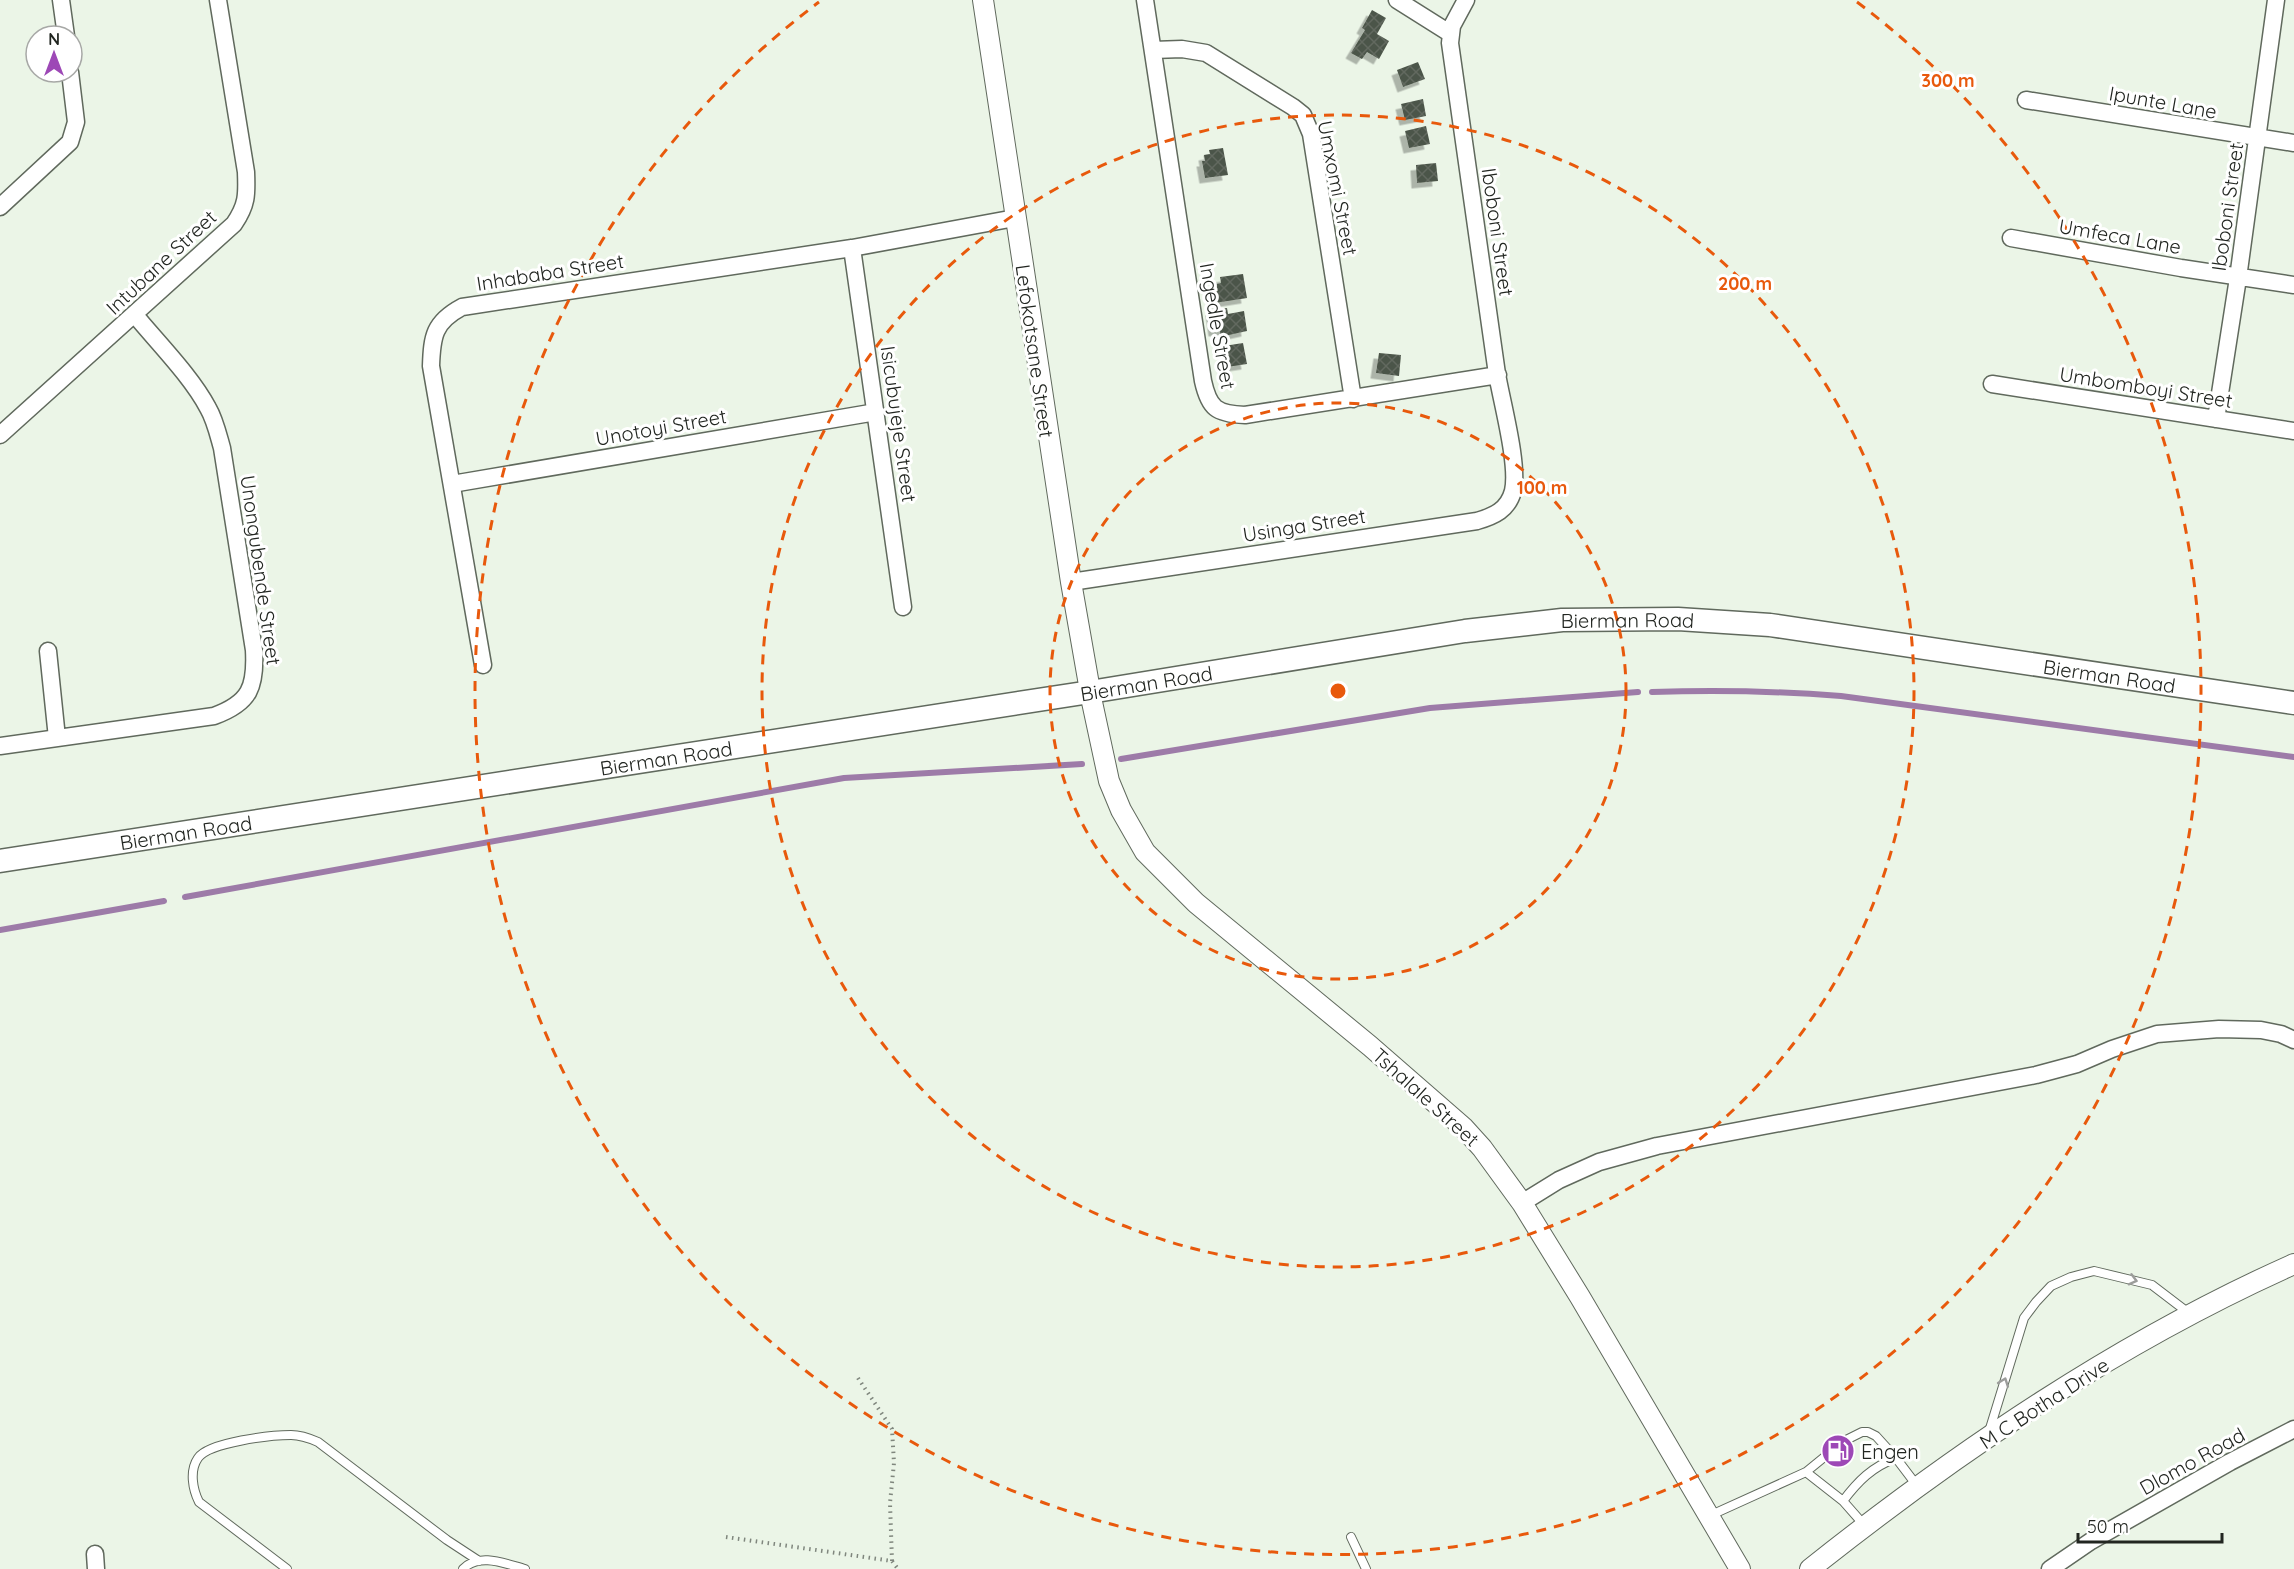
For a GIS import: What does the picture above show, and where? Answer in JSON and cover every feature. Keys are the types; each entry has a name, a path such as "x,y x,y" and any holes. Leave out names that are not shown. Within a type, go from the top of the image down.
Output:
{"main road":[{"name":"Bierman Road","path":"0,874 1091,697 1465,631 1562,620 1666,619 1770,625 2294,703"},
{"name":"Bierman Road","path":"0,861 1485,639 1563,632 1678,630 1770,635 2294,711"}],"street":[{"path":"61,0 64,24"},
{"name":"Intubane Street","path":"0,435 234,224 244,209 247,192 246,172 218,0"},
{"name":"Lefokotsane Street","path":"983,0 1071,582 1091,697"},
{"name":"Ingedle Street","path":"1145,0 1203,381 1209,401 1214,407 1221,412 1245,415 1498,375"},
{"path":"1397,0 1450,34 1455,19 1466,0"},
{"name":"Iboboni Street","path":"2216,418 2258,139 2276,0"},
{"name":"Iboboni Street","path":"1450,34 1514,473"},
{"name":"Umxomi Street","path":"1153,50 1182,49 1206,53 1303,115 1311,134 1353,399"},
{"path":"0,207 70,142 76,122 71,84"},
{"name":"Ipunte Lane","path":"2026,100 2294,143"},
{"name":"Inhababa Street","path":"483,665 431,366 432,344 438,325 449,314 462,307 852,248 1015,218"},
{"name":"Umfeca Lane","path":"2011,238 2238,278 2294,285"},
{"name":"Isicubujeje Street","path":"852,248 903,607"},
{"name":"Unongubende Street","path":"0,746 214,716 231,710 244,700 253,684 254,650 222,448 216,425 195,388 135,315"},
{"name":"Umbomboyi Street","path":"1992,384 2294,431"},
{"name":"Unotoyi Street","path":"452,484 876,412"},
{"name":"Usinga Street","path":"1071,582 1493,517 1510,500 1514,473"},
{"path":"48,651 57,738"},
{"name":"Tshalale Street","path":"1091,697 1109,781 1121,810 1145,852 1196,903 1370,1046 1463,1126 1482,1148 1522,1203 1740,1569"},
{"path":"1522,1203 1559,1180 1599,1162 1645,1149 2036,1075 2077,1064 2157,1034 2219,1029 2261,1030 2281,1034 2294,1040"},
{"name":"M C Botha Drive","path":"1810,1569 2045,1398 2191,1314 2294,1264"},
{"name":"Dlomo Road","path":"2050,1569 2111,1530 2230,1462 2294,1429"}],"lane":[{"path":"1987,1438 2022,1324 2036,1302 2051,1286 2071,1277 2094,1271 2116,1275 2152,1285 2191,1314"},
{"path":"1708,1516 1806,1472 1844,1441 1862,1432 1872,1433 1896,1458 1919,1488"},
{"path":"287,1569 199,1502 194,1491 193,1478 196,1460 202,1453 258,1439 291,1435 304,1436 318,1442 447,1540 479,1560"},
{"path":"1843,1501 1859,1479 1896,1458"},
{"path":"1806,1472 1843,1501 1865,1527"},
{"path":"1351,1537 1366,1569"},
{"path":"463,1569 466,1565 479,1560 495,1561 525,1569"}],"path":[{"path":"858,1378 892,1429 894,1463 890,1503 892,1560 898,1569"},
{"path":"726,1537 892,1560"}],"building":[{"path":"1372,10 1386,18 1377,34 1389,41 1379,59 1367,52 1362,59 1351,53 1365,30 1362,28"},
{"path":"1418,62 1425,79 1403,87 1397,70"},
{"path":"1423,99 1426,116 1405,120 1401,104"},
{"path":"1426,126 1430,144 1409,148 1405,131"},
{"path":"1223,148 1228,175 1205,178 1202,161 1205,161 1204,155 1210,154 1209,150"},
{"path":"1436,163 1438,181 1417,183 1416,165"},
{"path":"1243,274 1247,298 1215,303 1213,292 1218,291 1216,284 1221,283 1220,277"},
{"path":"1227,308 1228,314 1244,311 1247,331 1220,337 1220,330 1214,331 1211,310"},
{"path":"1243,343 1247,364 1227,367 1224,346"},
{"path":"1379,353 1401,355 1399,376 1376,373"}],"waterway":[{"path":"1652,692 1746,691 1841,696 2294,757"},
{"path":"1121,759 1430,708 1638,692"},
{"path":"185,897 844,778 1082,764"},
{"path":"0,930 164,901"}],"place":[{"name":"Engen","path":"1838,1451"}]}
